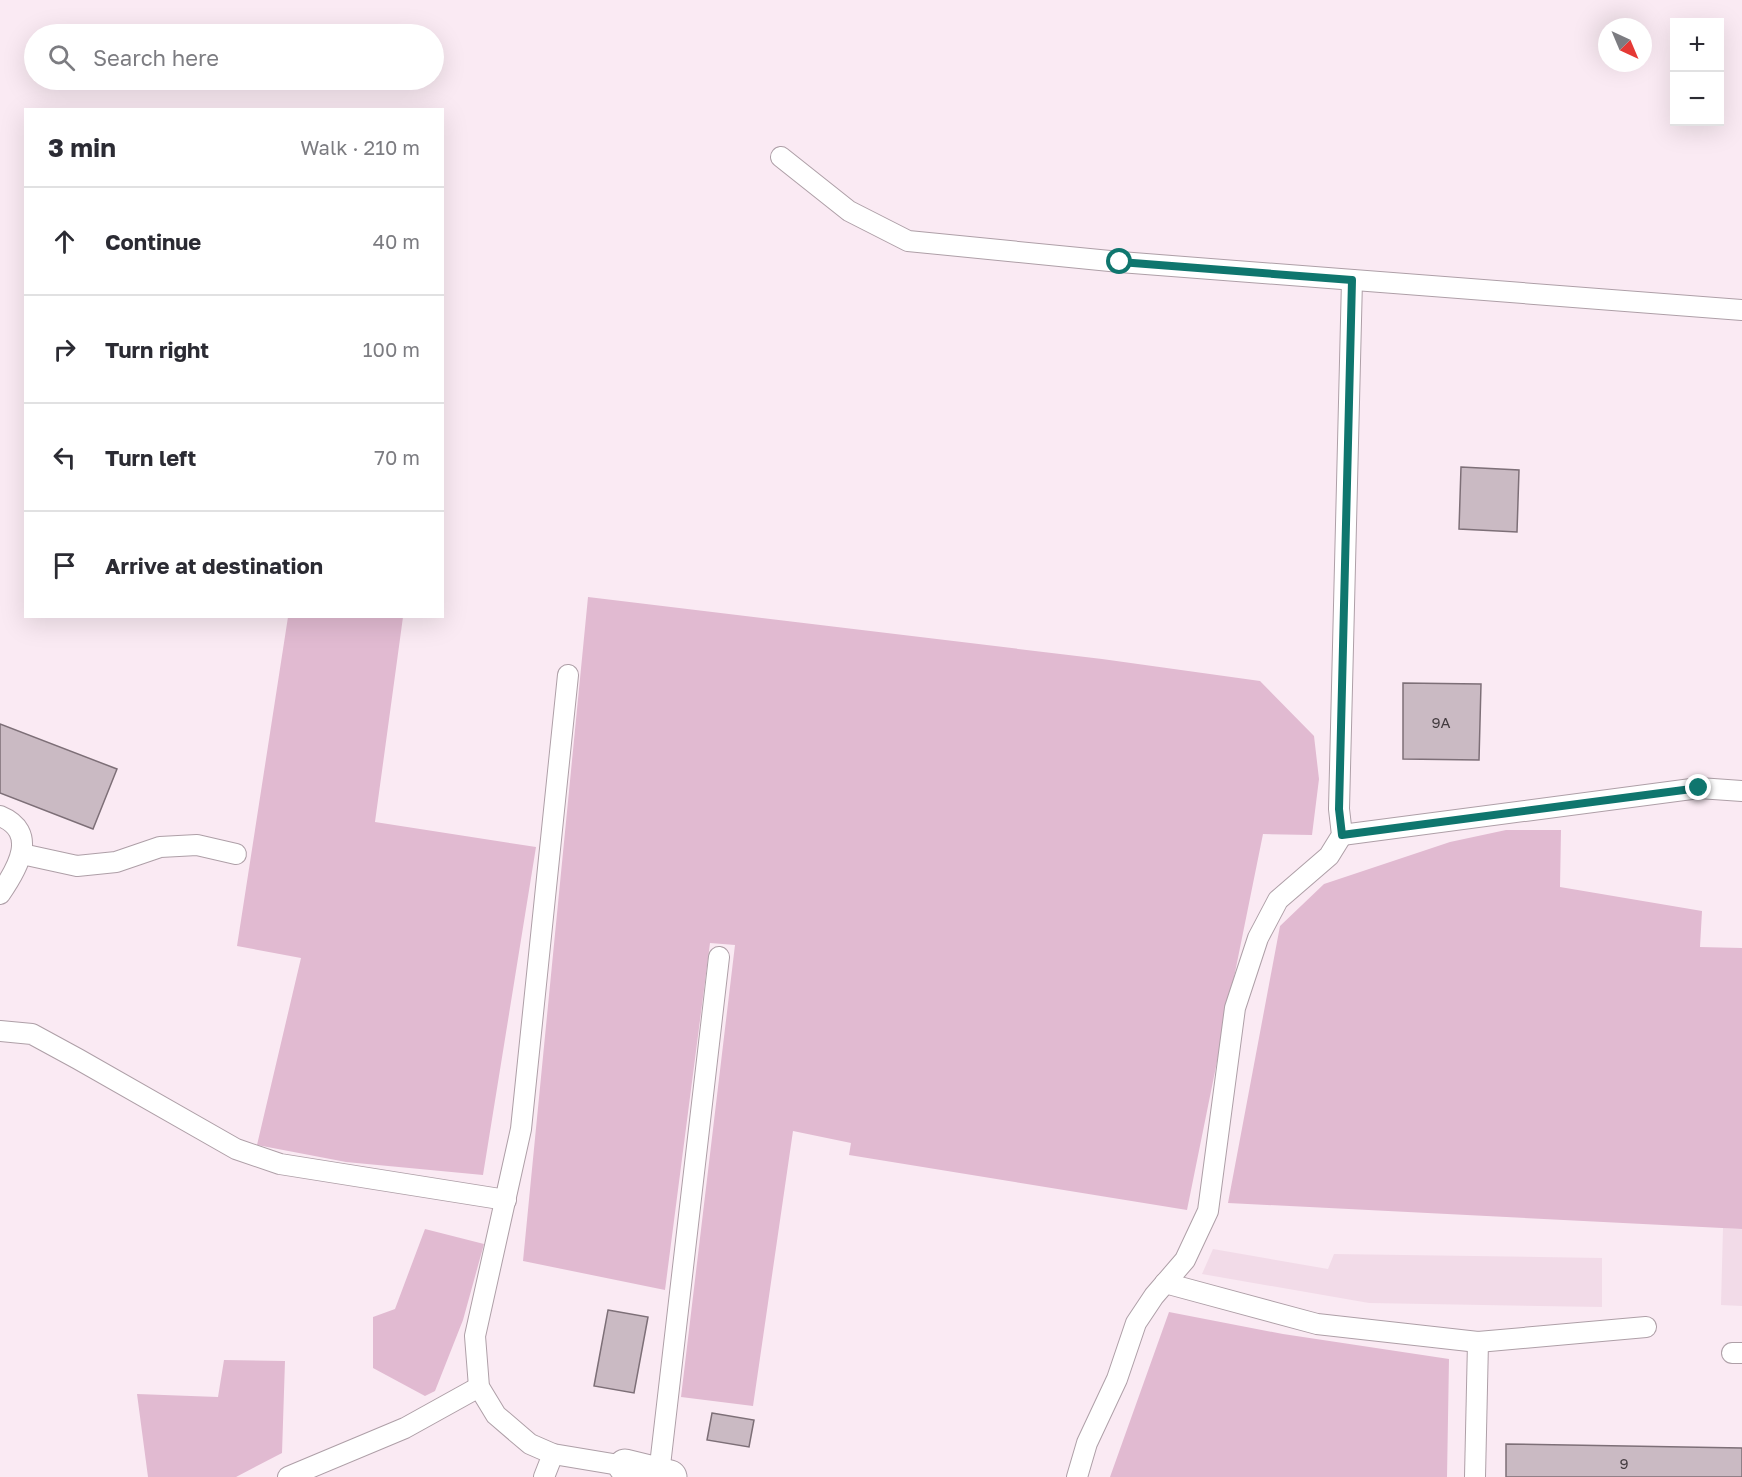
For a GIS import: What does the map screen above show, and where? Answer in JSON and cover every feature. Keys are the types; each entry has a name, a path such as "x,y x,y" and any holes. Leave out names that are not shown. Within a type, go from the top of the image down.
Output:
{"street":[{"path":"625,1466 664,1476"}],"lane":[{"path":"781,157 849,211 908,241 1120,262 1742,310"},
{"path":"1077,1477 1087,1443 1117,1379 1136,1323 1154,1296 1185,1260 1208,1211 1235,1008 1258,938 1278,900 1329,856 1342,835 1339,809 1352,280"},
{"path":"568,675 521,1129 475,1336 478,1387 496,1415 530,1444 552,1454 625,1466"},
{"path":"1342,835 1699,788 1742,791"},
{"path":"0,816 12,821 22,836 22,854 0,894"},
{"path":"22,854 77,866 116,862 160,847 197,845 236,854"},
{"path":"664,1476 719,957"},
{"path":"0,1031 32,1034 236,1149 247,1153 280,1164 506,1200"},
{"path":"1165,1284 1317,1324 1478,1341 1646,1327"},
{"path":"1475,1477 1478,1341"},
{"path":"288,1477 405,1428 478,1387"},
{"path":"544,1477 552,1454"}],"shaded area":[{"path":"588,597 1102,659 1260,681 1314,736 1319,779 1312,835 1263,834 1187,1210 849,1155 851,1143 793,1131 753,1406 681,1397 735,945 710,943 665,1290 523,1261"},
{"path":"288,618 403,618 375,822 536,847 483,1175 346,1162 257,1145 301,958 237,946"},
{"path":"1506,830 1561,830 1560,887 1702,911 1700,947 1742,948 1742,1229 1228,1203 1280,926 1324,884 1450,842"},
{"path":"1723,1228 1742,1229 1742,1306 1721,1305"},
{"path":"425,1229 484,1244 463,1320 435,1391 425,1396 373,1368 373,1317 395,1309"},
{"path":"1213,1249 1328,1269 1334,1254 1602,1258 1602,1307 1369,1303 1202,1274"},
{"path":"1169,1312 1283,1334 1449,1359 1447,1477 1110,1477"},
{"path":"224,1360 285,1361 282,1453 236,1477 148,1477 137,1394 218,1397"}],"building":[{"path":"1461,467 1519,470 1517,532 1459,529"},
{"path":"1403,683 1481,684 1479,760 1403,759"},
{"path":"0,724 117,769 93,829 0,793"},
{"path":"608,1310 648,1317 634,1393 594,1386"},
{"path":"712,1413 754,1420 749,1447 707,1440"},
{"path":"1506,1444 1742,1448 1742,1477 1506,1477"}],"route":[{"path":"1120,262 1352,280 1339,809 1342,835 1699,788"}]}
